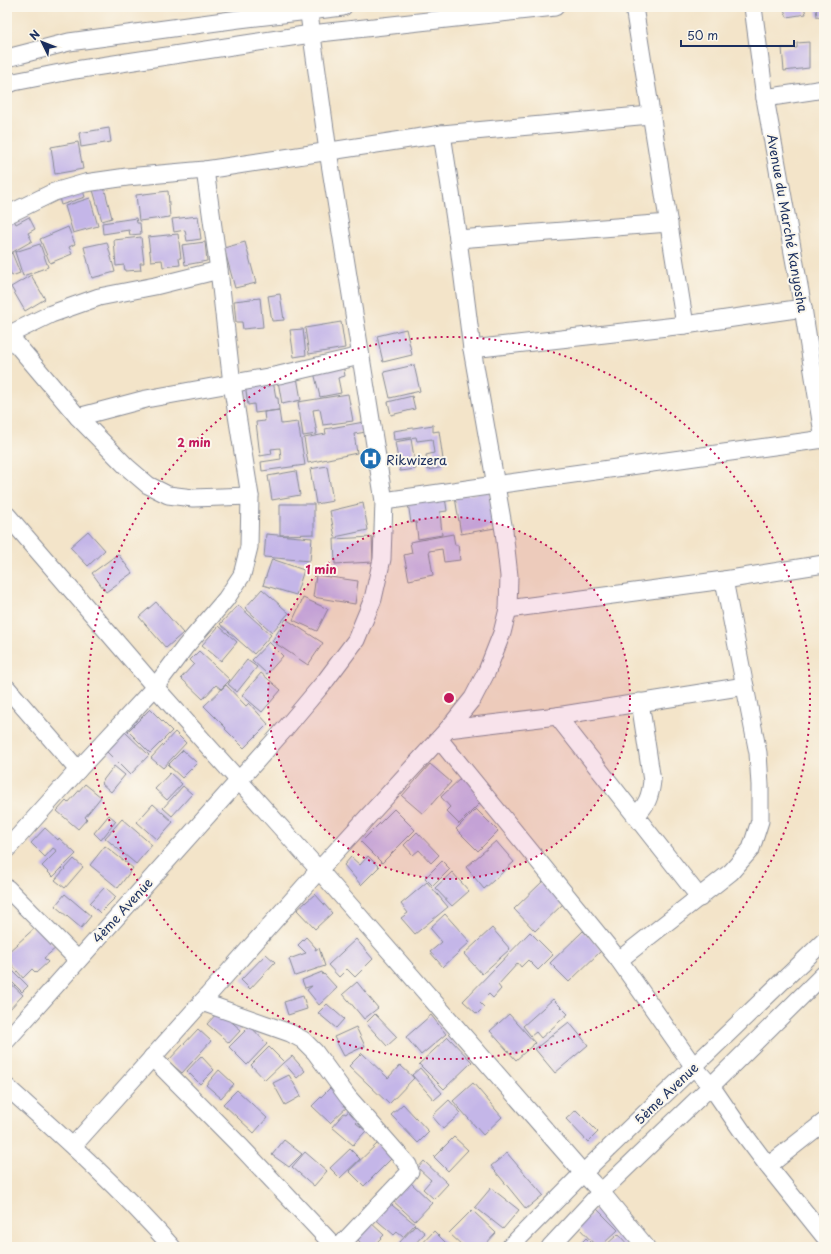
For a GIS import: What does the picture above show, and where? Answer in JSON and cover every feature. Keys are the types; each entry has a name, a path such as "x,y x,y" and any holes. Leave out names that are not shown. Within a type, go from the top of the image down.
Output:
{"street":[{"path":"7,58 69,42 308,9 343,7"},
{"path":"7,85 14,82 75,70 311,34 555,7"},
{"path":"634,7 650,115 685,325"},
{"name":"Avenue du Marché Kanyosha","path":"753,7 765,98 803,308 824,439"},
{"name":"4ème Avenue","path":"7,1040 284,730 326,680 356,640 373,599 382,559 384,501 328,151 308,9"},
{"path":"765,98 824,89"},
{"path":"7,216 54,192 85,183 127,177 205,170 442,134 650,115"},
{"path":"73,1146 319,870 443,734 473,698 488,671 502,633 508,610 509,576 504,531 472,349 458,239 442,134"},
{"path":"7,849 155,687 180,653 226,599 242,575 249,547 250,496 232,384 220,270 205,170"},
{"path":"458,239 669,223"},
{"path":"220,270 155,286 99,297 51,314 8,334 78,417 127,467 148,485 168,495 193,498 250,496"},
{"path":"472,349 685,325 803,308"},
{"path":"78,417 146,400 232,384 360,356"},
{"path":"384,501 495,484 824,439"},
{"path":"7,516 155,687 319,870 601,1192 646,1247"},
{"path":"508,610 724,580 824,564"},
{"path":"619,960 700,898 731,872 751,849 760,821 758,753 724,580"},
{"path":"443,734 745,686"},
{"path":"10,699 78,770"},
{"path":"636,816 646,805 650,794 652,781 640,702"},
{"path":"557,716 700,898"},
{"path":"443,734 619,960 694,1067 712,1086 744,1134 824,1236"},
{"path":"7,888 78,960"},
{"name":"5ème Avenue","path":"510,1247 583,1173 824,941"},
{"name":"5ème Avenue","path":"550,1247 601,1192 712,1086 824,974"},
{"path":"202,1002 290,1033 303,1040 315,1052 348,1097 408,1165 410,1171 406,1176 340,1247"},
{"path":"152,1057 242,1148 335,1247"},
{"path":"7,1087 73,1146 172,1247"},
{"path":"768,1166 824,1122"}],"building":[{"path":"783,7 804,7 806,14 787,17"},
{"path":"816,7 824,7 824,16 817,17"},
{"path":"809,42 809,68 784,71 782,48 797,48 797,43"},
{"path":"109,128 111,142 81,147 79,133"},
{"path":"78,142 83,169 55,174 51,147"},
{"path":"82,187 85,197 61,205 58,194"},
{"path":"104,187 112,218 102,221 93,190"},
{"path":"168,191 170,217 139,221 136,195"},
{"path":"90,198 98,226 73,233 65,206"},
{"path":"198,216 201,239 187,241 185,230 174,232 172,219"},
{"path":"29,217 35,229 28,233 32,241 11,253 7,246 7,224 14,220 16,224"},
{"path":"136,218 137,223 140,223 141,234 130,235 129,230 103,234 102,223"},
{"path":"68,227 75,244 69,247 72,254 50,263 40,239"},
{"path":"178,234 181,258 179,258 180,265 163,267 162,260 151,261 148,237"},
{"path":"141,237 144,263 140,263 141,270 125,271 124,265 116,266 114,240"},
{"path":"107,242 115,272 92,278 84,247"},
{"path":"205,242 207,261 185,265 182,245"},
{"path":"245,242 256,283 235,288 224,248"},
{"path":"40,244 48,267 23,276 15,252"},
{"path":"12,253 20,273 12,276 7,265 7,255"},
{"path":"31,275 45,299 25,311 11,287"},
{"path":"280,294 284,320 272,321 268,296"},
{"path":"260,298 263,327 243,329 242,322 236,322 234,301"},
{"path":"341,322 345,348 309,354 305,328"},
{"path":"303,329 306,355 294,357 290,330"},
{"path":"406,329 412,355 383,362 377,336"},
{"path":"343,364 345,376 338,378 341,393 320,397 313,368"},
{"path":"414,365 420,391 390,398 384,372"},
{"path":"297,377 301,400 282,404 278,381"},
{"path":"273,381 276,398 278,398 279,410 255,413 254,404 248,405 245,384"},
{"path":"348,394 353,421 323,425 320,409 313,410 317,434 303,436 298,402"},
{"path":"412,396 415,409 391,415 388,402"},
{"path":"279,410 281,424 298,422 305,465 262,471 261,462 281,459 280,448 271,449 272,454 260,456 256,422 265,421 264,412"},
{"path":"364,422 366,432 354,434 357,453 308,463 304,438 326,434 325,429"},
{"path":"433,425 433,432 439,431 444,467 428,470 426,455 434,453 432,439 417,441 416,437 394,440 393,431"},
{"path":"411,439 416,469 400,471 395,442"},
{"path":"327,466 333,501 316,504 310,469"},
{"path":"296,471 300,495 272,500 268,476"},
{"path":"489,491 495,528 461,534 455,497"},
{"path":"445,497 447,511 440,512 442,535 418,539 416,522 411,523 408,503"},
{"path":"363,503 368,530 335,537 330,511"},
{"path":"280,504 314,504 314,534 280,535"},
{"path":"88,531 105,550 88,566 70,547"},
{"path":"266,534 312,538 310,561 264,557"},
{"path":"453,534 455,545 458,545 460,560 444,562 442,549 429,551 433,575 409,580 404,555 412,553 410,542"},
{"path":"372,537 373,562 335,564 334,539"},
{"path":"118,554 132,573 106,592 92,573"},
{"path":"272,559 304,570 296,595 263,585"},
{"path":"316,575 358,581 355,604 313,597"},
{"path":"262,589 289,613 272,632 245,608"},
{"path":"303,598 328,609 317,631 293,620"},
{"path":"156,602 183,633 166,648 139,617"},
{"path":"238,605 271,635 254,654 220,624"},
{"path":"286,619 323,643 308,665 272,641"},
{"path":"219,626 237,642 221,661 202,645"},
{"path":"269,642 283,656 267,674 252,660"},
{"path":"199,651 230,680 221,689 216,685 203,699 181,678 194,664 190,660"},
{"path":"247,660 257,667 237,692 228,684"},
{"path":"261,673 281,690 262,712 242,695"},
{"path":"226,685 246,706 249,703 268,724 244,748 204,706"},
{"path":"150,709 172,731 150,753 128,731"},
{"path":"125,732 149,755 130,775 106,751"},
{"path":"175,732 186,743 163,768 151,758"},
{"path":"183,750 197,763 182,778 168,765"},
{"path":"430,764 451,782 423,814 402,796"},
{"path":"114,766 125,775 111,792 101,783"},
{"path":"170,773 182,784 167,800 155,789"},
{"path":"464,775 486,797 459,824 446,811 450,807 441,797"},
{"path":"85,784 101,797 85,817 87,819 78,829 57,811 66,801 68,803"},
{"path":"183,786 192,794 172,816 163,808"},
{"path":"153,804 173,822 157,840 137,822"},
{"path":"394,809 415,830 382,863 361,842"},
{"path":"476,809 498,831 478,851 456,829"},
{"path":"109,815 116,821 101,840 94,833"},
{"path":"122,819 152,845 136,864 105,838"},
{"path":"45,828 58,840 59,838 76,854 53,877 42,866 57,851 53,848 45,857 31,843"},
{"path":"417,832 439,855 431,863 419,850 413,855 404,845"},
{"path":"496,841 514,862 484,889 466,867"},
{"path":"105,846 133,868 118,888 90,865"},
{"path":"368,856 379,867 361,885 344,865 351,857 360,865"},
{"path":"74,859 83,867 65,888 55,880"},
{"path":"442,861 450,869 433,886 425,878"},
{"path":"452,872 469,891 452,906 435,888"},
{"path":"543,881 565,902 535,931 514,909"},
{"path":"427,882 448,907 415,934 401,918 408,913 401,904"},
{"path":"105,887 116,897 100,913 90,903"},
{"path":"65,894 91,916 81,928 55,906"},
{"path":"315,894 332,913 315,929 297,910"},
{"path":"445,914 470,942 443,967 430,952 442,942 430,928"},
{"path":"37,926 56,948 44,958 48,962 36,973 32,969 23,978 7,959 7,953"},
{"path":"492,928 510,949 482,974 464,954"},
{"path":"583,931 602,950 569,982 550,963"},
{"path":"530,932 553,955 538,970 528,960 521,967 518,963 498,985 501,989 493,998 489,994 480,1003 484,1007 477,1014 463,1001"},
{"path":"306,937 316,948 315,950 319,948 325,966 295,976 289,959 306,953 298,945"},
{"path":"356,939 373,959 355,977 347,969 339,977 328,965"},
{"path":"266,954 275,962 250,989 241,980"},
{"path":"7,965 28,986 22,992 7,977"},
{"path":"322,972 323,975 324,974 337,988 319,1005 307,990 312,986 305,988 302,980"},
{"path":"7,980 23,995 7,1012"},
{"path":"357,982 378,1008 364,1019 343,994"},
{"path":"303,996 307,1009 288,1015 284,1002"},
{"path":"553,999 568,1014 541,1038 536,1032 531,1036 523,1026"},
{"path":"327,1004 344,1019 336,1028 318,1013"},
{"path":"219,1011 241,1030 229,1043 207,1024"},
{"path":"375,1014 397,1037 387,1046 366,1023"},
{"path":"509,1014 535,1043 516,1060 490,1031"},
{"path":"431,1015 446,1034 421,1055 406,1037"},
{"path":"569,1022 588,1045 555,1073 535,1049"},
{"path":"250,1026 267,1044 247,1065 229,1047"},
{"path":"356,1027 365,1046 344,1056 334,1037"},
{"path":"198,1029 211,1041 182,1073 168,1061"},
{"path":"448,1037 472,1062 444,1089 419,1064"},
{"path":"269,1047 284,1062 265,1080 251,1065"},
{"path":"362,1053 388,1078 400,1065 414,1078 389,1104 349,1066"},
{"path":"201,1056 214,1070 200,1084 187,1071"},
{"path":"292,1056 305,1071 297,1078 284,1063"},
{"path":"420,1068 442,1093 434,1100 412,1075"},
{"path":"219,1070 234,1084 221,1098 206,1085"},
{"path":"289,1075 301,1096 285,1105 273,1083"},
{"path":"473,1083 502,1117 483,1135 453,1101"},
{"path":"332,1086 350,1104 330,1123 312,1106"},
{"path":"237,1090 267,1118 254,1133 223,1104"},
{"path":"449,1100 461,1113 443,1129 432,1116"},
{"path":"403,1104 429,1132 418,1143 391,1115"},
{"path":"351,1108 362,1117 356,1123 366,1131 353,1145 332,1127 344,1113 346,1114"},
{"path":"576,1110 598,1132 588,1142 566,1119"},
{"path":"454,1137 468,1150 448,1171 434,1157"},
{"path":"284,1140 302,1154 289,1167 272,1155"},
{"path":"378,1143 392,1158 364,1186 349,1171"},
{"path":"350,1149 360,1159 340,1178 330,1168"},
{"path":"305,1152 327,1171 314,1186 292,1167"},
{"path":"507,1153 543,1195 526,1209 491,1166"},
{"path":"424,1161 448,1184 434,1199 423,1189 431,1180 418,1168"},
{"path":"410,1182 432,1203 415,1221 392,1200"},
{"path":"491,1188 519,1210 503,1229 475,1207"},
{"path":"387,1201 415,1224 403,1237 397,1232 394,1235 373,1217"},
{"path":"597,1209 618,1230 600,1247 597,1247 578,1227"},
{"path":"472,1210 496,1233 483,1247 464,1247 449,1233"},
{"path":"368,1220 384,1235 372,1247 365,1247 354,1236"},
{"path":"416,1225 425,1233 412,1247 397,1247 396,1246"},
{"path":"434,1231 450,1247 419,1247"},
{"path":"618,1234 630,1247 604,1247"},
{"path":"586,1238 595,1247 577,1247"}],"place":[{"name":"Rikwizera","path":"370,459"}]}
